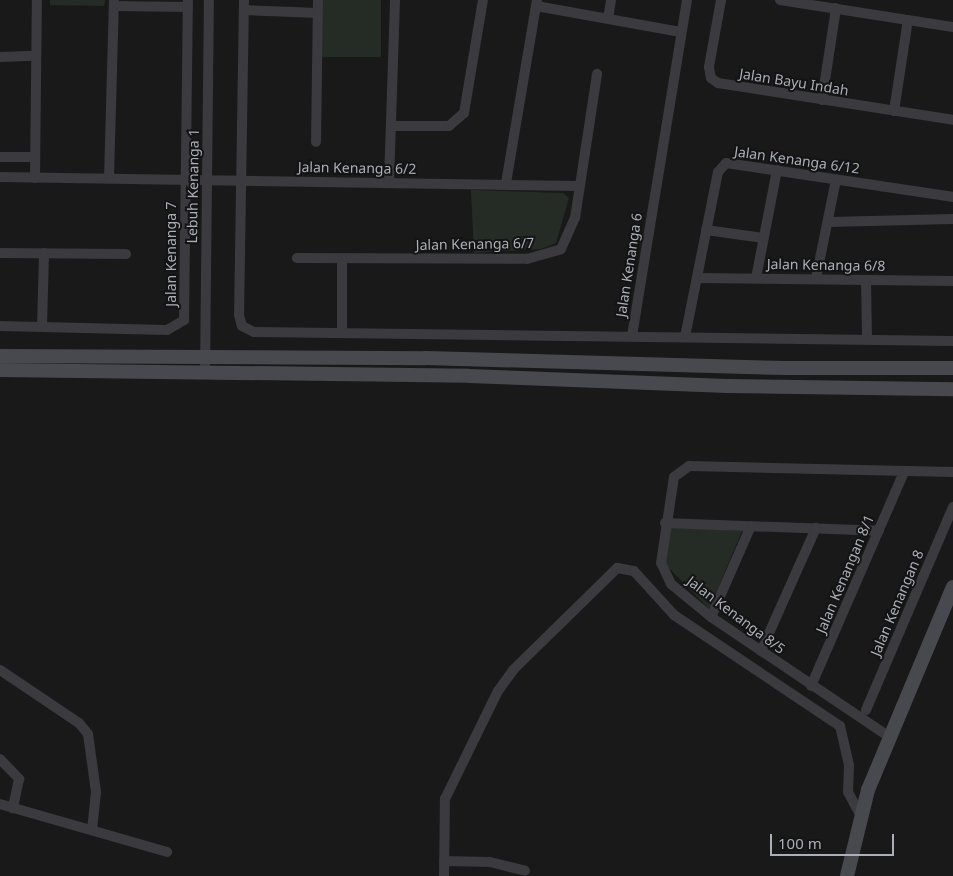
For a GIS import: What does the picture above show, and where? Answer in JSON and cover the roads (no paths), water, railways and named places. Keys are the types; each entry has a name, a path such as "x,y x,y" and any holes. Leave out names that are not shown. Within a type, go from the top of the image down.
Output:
{"street":[{"path":"34,178 37,0"},
{"name":"Lebuh Kenanga 1","path":"205,373 209,0"},
{"path":"316,142 318,0"},
{"path":"390,182 395,0"},
{"path":"392,126 449,126 464,113 483,0"},
{"path":"608,19 611,0"},
{"name":"Jalan Kenanga 6","path":"687,0 632,336 953,341"},
{"name":"Jalan Bayu Indah","path":"721,0 710,78 822,100 953,120"},
{"path":"780,0 953,28"},
{"path":"110,178 114,3 188,3"},
{"name":"Jalan Kenanga 7","path":"0,326 177,328 185,312 184,180 188,3"},
{"path":"506,183 536,3 608,19 681,32"},
{"path":"318,13 244,5 238,315 242,326 263,333 342,331 632,336"},
{"path":"822,100 836,8"},
{"path":"894,111 908,20"},
{"path":"0,57 35,56"},
{"name":"Jalan Kenanga 6/7","path":"297,258 546,256 561,249 570,236 580,186 597,74"},
{"path":"0,157 34,157"},
{"name":"Jalan Kenanga 6/12","path":"685,337 721,166 736,163 953,197"},
{"path":"756,278 777,170"},
{"name":"Jalan Kenanga 6/2","path":"0,177 506,183 580,186"},
{"path":"816,278 836,180"},
{"path":"828,222 953,220"},
{"path":"706,230 763,238"},
{"path":"0,253 126,254"},
{"path":"42,326 44,253"},
{"path":"342,259 342,331"},
{"name":"Jalan Kenanga 6/8","path":"698,278 816,278 953,282"},
{"path":"866,280 867,340"},
{"path":"0,356 953,368"},
{"path":"0,370 953,389"},
{"name":"Jalan Kenanga 8/5","path":"888,736 711,617 664,573 666,523 674,476 689,466 953,472"},
{"name":"Jalan Kenangan 8/1","path":"811,686 904,472"},
{"name":"Jalan Kenangan 8","path":"866,710 953,507"},
{"path":"666,523 878,531"},
{"path":"711,617 751,526"},
{"path":"761,652 816,528"},
{"path":"444,876 445,799 504,681 617,568 634,571 674,615 840,726 850,765 848,792 860,815"},
{"path":"847,876 860,815 888,736 953,587"},
{"path":"0,670 49,701 88,734 96,792 92,830"},
{"path":"0,758 19,779 13,808"},
{"path":"0,804 167,852"},
{"path":"444,861 490,862 525,870"}]}
